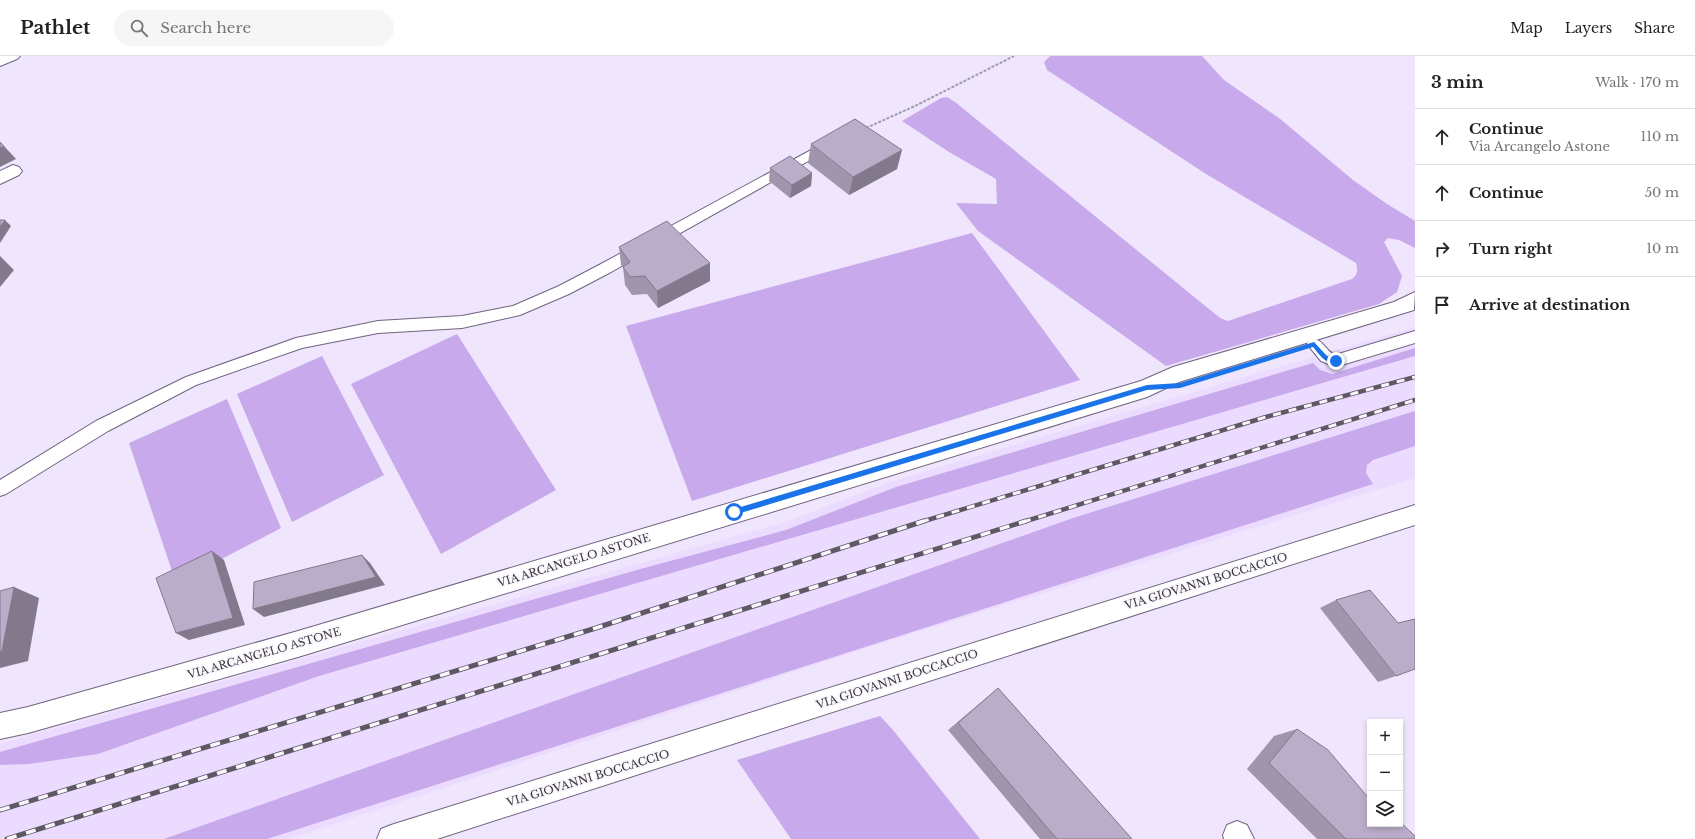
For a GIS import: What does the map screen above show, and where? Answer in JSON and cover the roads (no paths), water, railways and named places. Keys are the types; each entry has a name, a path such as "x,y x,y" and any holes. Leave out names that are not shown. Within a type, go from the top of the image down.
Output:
{"street":[{"path":"0,61 12,56"},
{"path":"1147,388 1173,375 1399,308 1407,305 1415,299"},
{"path":"1147,388 1180,385 1415,313"},
{"name":"VIA ARCANGELO ASTONE","path":"0,726 28,720 298,644 710,518 1147,388"},
{"name":"VIA GIOVANNI BOCCACCIO","path":"391,839 1411,518"}],"lane":[{"path":"0,489 102,426 191,381 301,342 378,327 462,322 516,311 564,290 606,268 824,147"},
{"path":"1314,344 1325,358 1336,361 1415,337"}],"railway":[{"path":"921,522 1266,417 1415,377"},
{"path":"1023,522 1415,400"},
{"path":"0,810 596,628 924,521"},
{"path":"7,839 1026,521"}]}
